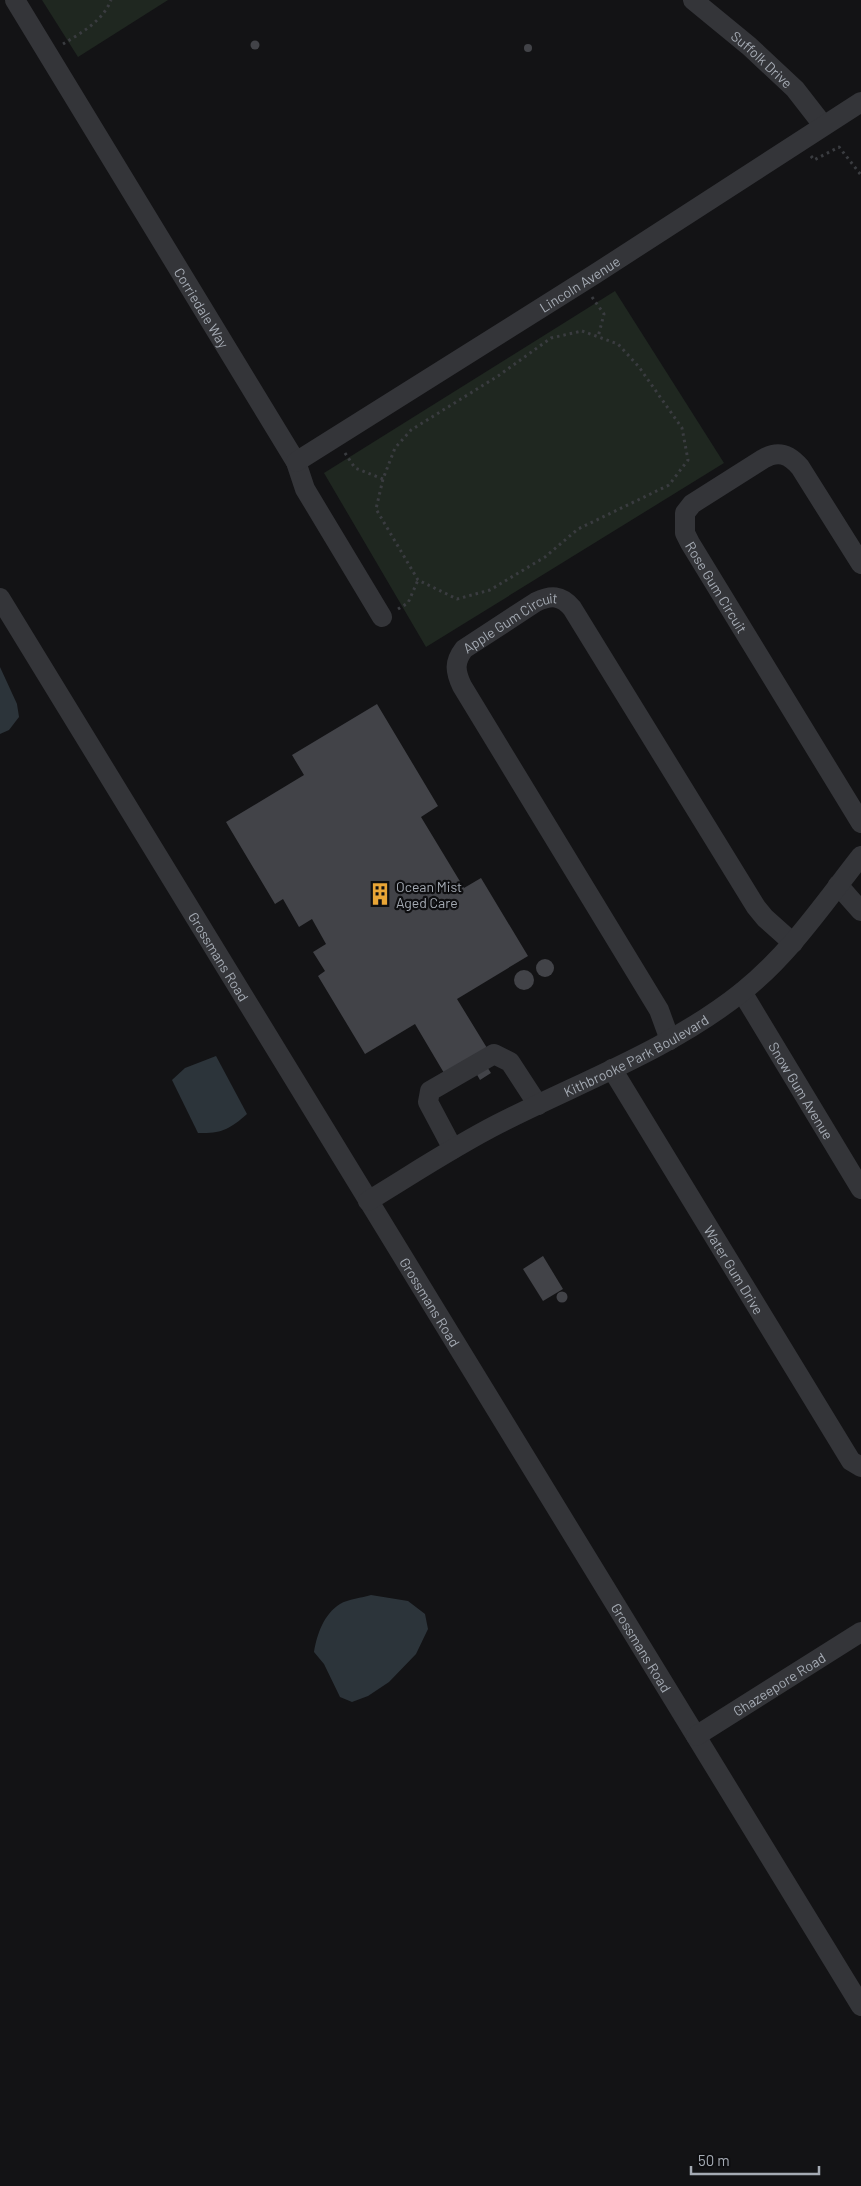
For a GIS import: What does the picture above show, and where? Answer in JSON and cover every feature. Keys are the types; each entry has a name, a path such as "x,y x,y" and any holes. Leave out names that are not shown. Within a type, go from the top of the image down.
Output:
{"street":[{"name":"Corriedale Way","path":"15,0 296,462 305,490 382,618"},
{"name":"Suffolk Drive","path":"694,0 749,46 795,89 823,125"},
{"name":"Lincoln Avenue","path":"296,462 582,282 861,102"},
{"name":"Rose Gum Circuit","path":"861,564 800,467 792,458 783,454 773,454 763,459 692,504 685,513 685,533 690,543 861,823"},
{"name":"Apple Gum Circuit","path":"670,1040 659,1010 462,686 455,667 457,657 464,649 536,602 551,597 565,600 578,616 756,907 765,918 793,943"},
{"name":"Grossmans Road","path":"0,598 861,2006"},
{"name":"Kithbrooke Park Boulevard","path":"368,1201 453,1149 670,1040 742,992 793,943 861,856"},
{"path":"838,885 861,911"},
{"name":"Snow Gum Avenue","path":"742,992 861,1189"},
{"path":"453,1149 428,1102 430,1091 494,1054 510,1062 538,1105"},
{"name":"Water Gum Drive","path":"612,1069 851,1460 861,1467"},
{"name":"Ghazeepore Road","path":"696,1736 861,1632"}],"path":[{"path":"47,53 87,30 108,8 111,0"},
{"path":"801,140 814,160 839,147 861,175"},
{"path":"582,282 604,314 598,337"},
{"path":"582,331 598,337 618,344 639,367 682,428 688,460 669,485 578,530 545,557 490,590 457,599 418,580 376,509 383,479 395,448 411,430 498,376 551,338 582,331"},
{"path":"334,438 355,468 383,479"},
{"path":"382,618 408,603 418,580"}],"shaded area":[{"path":"42,0 168,0 78,57"},
{"path":"615,291 724,463 426,647 324,473"},
{"path":"0,667 17,704 19,717 9,730 0,734"},
{"path":"216,1056 247,1114 225,1130 213,1133 198,1133 172,1080 185,1068"},
{"path":"371,1595 408,1601 425,1614 428,1629 416,1654 389,1682 368,1696 352,1702 340,1697 324,1664 314,1652 322,1625 334,1608 347,1601"}],"building":[{"path":"255,41 259,45 255,49 251,45"},
{"path":"528,44 532,48 528,52 524,48"},
{"name":"Ocean Mist Aged Care","path":"377,704 438,806 421,817 464,888 481,878 528,956 457,999 487,1048 478,1053 491,1073 480,1080 468,1059 444,1073 415,1024 365,1054 318,976 325,971 313,952 326,944 312,919 299,927 283,899 275,904 226,822 304,775 292,755"},
{"path":"541,959 549,959 554,964 552,975 541,977 536,972 536,964"},
{"path":"524,970 531,973 534,980 531,987 524,990 517,987 514,980 517,973"},
{"path":"543,1256 563,1289 543,1301 523,1269"},
{"path":"560,1292 564,1292 567,1297 566,1301 560,1302 557,1299 557,1295"}],"place":[{"name":"Ocean Mist Aged Care","path":"380,894"}]}
